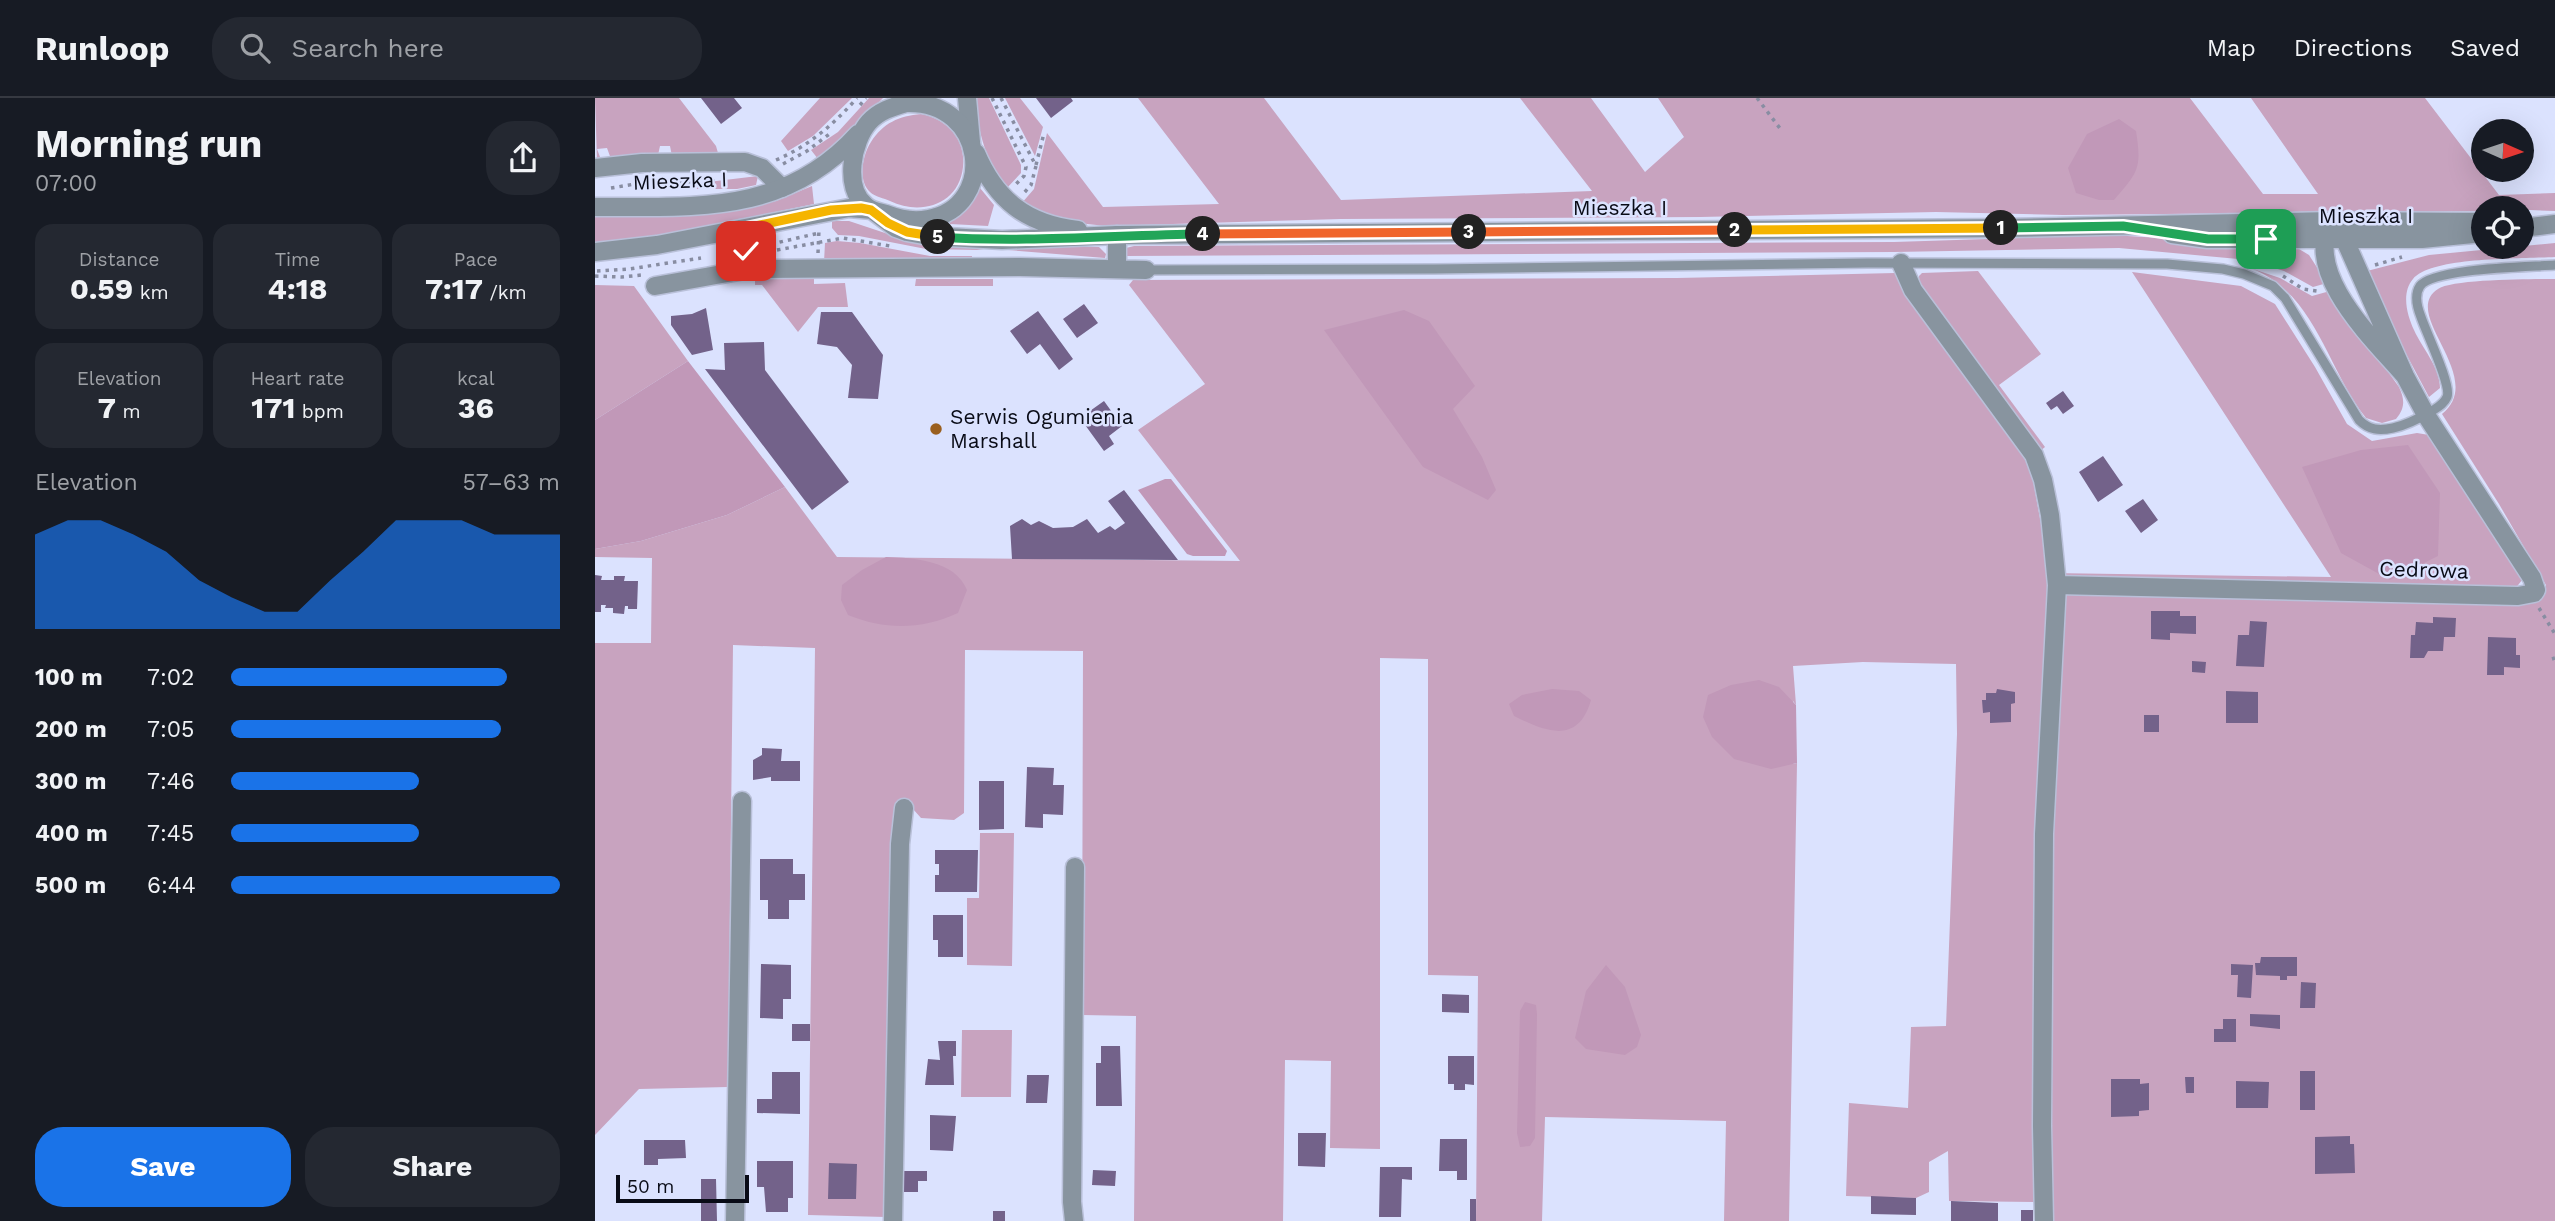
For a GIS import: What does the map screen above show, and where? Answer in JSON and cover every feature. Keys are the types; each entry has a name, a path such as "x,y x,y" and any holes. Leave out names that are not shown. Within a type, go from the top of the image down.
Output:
{"street":[{"name":"Mieszka I","path":"595,207 716,205 744,200 782,188 820,169 841,152 892,98"},
{"path":"595,252 657,245 849,208 871,210 902,219 923,220 951,209 960,202 971,185 973,166 967,98"},
{"path":"924,103 942,109 957,120 995,188 1012,205 1059,226 1117,235 1002,240 918,235 896,228 871,210 856,194 853,174 858,138 871,120 895,106 924,103"},
{"path":"595,168 642,163 745,162 762,167 782,188"},
{"name":"Mieszka I","path":"1117,235 2123,226 2332,221 2471,222"},
{"path":"2405,376 2372,339 2333,284 2324,254 2324,238 2332,221 2344,238 2405,376 2426,415 2532,578 2536,590 2531,594"},
{"path":"2534,225 2555,224"},
{"name":"Mieszka I","path":"2123,226 2208,239 2422,239 2471,234"},
{"path":"741,229 750,269"},
{"path":"1117,235 1117,269"},
{"path":"2355,262 2367,245 2376,239"},
{"path":"1901,263 1913,290 2034,455 2043,480 2050,515 2057,584 2044,834 2042,1126 2045,1221"},
{"path":"655,286 750,269 1011,267 1146,270"},
{"name":"Cedrowa","path":"2057,584 2518,596 2531,594"},
{"path":"735,1221 742,800"},
{"path":"893,1221 900,844 904,808"},
{"path":"1074,1221 1075,867"}],"lane":[{"path":"1146,270 1901,263 2167,264 2223,269 2273,286 2285,298 2359,420 2373,429 2393,428 2426,415 2442,404 2448,396 2449,388 2419,311 2417,291 2422,284 2432,278 2481,270 2555,265"}],"path":[{"path":"1001,98 1036,166"},
{"path":"1757,98 1782,131"},
{"path":"1012,205 1031,185 1044,133"},
{"path":"803,146 820,169"},
{"path":"829,211 830,239"},
{"path":"746,251 819,233"},
{"path":"595,270 629,269 703,258"},
{"path":"2531,594 2555,635"}],"shaded area":[{"path":"595,98 679,98 716,146 718,153 715,156 672,156 670,146 660,146 658,155 611,159 607,148 597,149 600,157 597,161"},
{"path":"820,98 852,98 813,136 788,151 781,141"},
{"path":"869,98 883,98 848,134 818,159 811,150 838,132"},
{"path":"975,98 989,98 1021,165 1021,173 1006,189 984,146"},
{"path":"1005,98 1020,98 1043,127 1035,156"},
{"path":"1138,98 1264,98 1341,200 1592,191 1520,98 1591,98 1645,172 1684,137 1658,98 2190,98 2263,194 2318,194 2251,98 2425,98 2471,158 2471,182 2489,182 2499,195 2555,193 2555,211 2534,210 2534,196 2471,196 2471,211 2063,215 1936,212 1700,217 1341,219 1106,226 1059,221 1021,204 1034,189 1047,133 1103,207 1219,204"},
{"path":"921,114 939,120 958,139 963,167 954,190 936,204 925,207 902,205 872,194 866,187 862,174 868,147 886,125"},
{"path":"2119,119 2136,131 2138,162 2133,176 2114,200 2099,200 2076,193 2068,168 2087,134"},
{"path":"758,176 756,185 737,189 683,189 683,185"},
{"path":"812,186 814,204 673,233 595,243 595,216 722,213 776,201"},
{"path":"980,188 994,205 988,226 950,224 950,219 962,212"},
{"path":"832,221 849,221 909,241 987,245 984,249 977,250 926,249 859,236 838,235 832,228"},
{"path":"2111,235 2294,246 2309,255 2327,283 2313,287 2284,271 2249,260 2119,248 1894,252 1124,256 1126,248 1134,246 1894,242"},
{"path":"837,241 930,256 972,256 972,261 824,262 825,243"},
{"path":"2555,243 2555,257 2534,258 2534,245"},
{"path":"1007,245 1099,247 1106,254 1105,258 1008,250"},
{"path":"2471,251 2471,259 2502,259 2439,266 2423,272 2409,285 2407,311 2439,380 2440,388 2429,397 2367,271 2429,255"},
{"path":"2253,269 2280,278 2312,296 2330,291 2399,387 2403,404 2396,419 2382,423 2366,418 2306,315 2292,296"},
{"path":"1978,271 2041,354 1999,385 2045,447 2039,452 1920,289 1919,276 1922,273"},
{"path":"2132,272 2241,286 2275,304 2347,424 2372,441 2417,433 2429,435 2522,580 2515,589 2538,599 2544,594 2546,585 2442,414 2453,399 2455,382 2451,365 2434,330 2429,314 2429,300 2438,289 2459,283 2555,279 2555,1221 2052,1221 2037,1202 1949,1201 1948,1151 1929,1162 1929,1192 1916,1198 1846,1196 1849,1103 1908,1108 1911,1027 1946,1026 1957,734 1956,664 1863,662 1793,666 1796,705 1793,701 1793,764 1797,763 1789,1221 1724,1221 1726,1121 1545,1117 1542,1221 1476,1221 1478,976 1428,975 1428,659 1380,658 1380,1149 1330,1148 1331,1061 1285,1060 1283,1221 1134,1221 1136,1016 1082,1015 1083,651 965,650 964,813 954,820 921,818 913,809 898,808 886,1217 808,1215 815,648 733,645 728,1087 639,1089 595,1135 595,643 651,643 652,558 595,557 595,549 641,541 727,515 785,487 837,557 1240,561 1138,430 1205,384 1129,285 1133,280 1677,278 1895,273 2030,464 2050,573 2331,577"},
{"path":"814,276 814,284 845,283 848,307 818,307 798,332 762,285 755,285 755,277"},
{"path":"916,279 993,279 993,286 915,286"},
{"path":"595,285 634,286 688,361 595,420"},
{"path":"1404,310 1429,321 1475,386 1453,409 1482,457 1496,490 1488,500 1423,467 1324,330"},
{"path":"688,361 785,487 727,515 641,541 595,549 595,420"},
{"path":"2408,445 2440,493 2438,556 2390,580 2341,553 2302,467 2361,450"},
{"path":"1171,479 1227,551 1225,556 1187,554 1138,490"},
{"path":"886,557 921,560 953,572 967,590 958,613 930,623 903,626 876,623 848,615 841,600 842,585"},
{"path":"1759,680 1779,687 1796,705 1797,763 1771,769 1734,759 1712,737 1703,717 1708,695 1731,685"},
{"path":"1552,689 1579,691 1591,700 1578,724 1560,731 1549,730 1514,716 1509,704 1522,695"},
{"path":"980,833 1014,833 1012,966 967,965 967,898 979,898"},
{"path":"1606,965 1625,987 1641,1035 1637,1047 1625,1055 1586,1049 1575,1038 1586,991"},
{"path":"1525,1002 1536,1005 1537,1014 1535,1138 1530,1146 1520,1147 1517,1133 1520,1011"},
{"path":"962,1030 1012,1030 1011,1097 961,1097"}],"building":[{"path":"701,98 734,98 742,108 721,124"},
{"path":"1036,98 1071,98 1073,101 1051,118"},
{"path":"1084,304 1098,323 1077,338 1063,319"},
{"path":"706,308 713,350 692,355 671,325 671,316 692,314"},
{"path":"1038,311 1073,359 1059,370 1040,344 1027,354 1010,331"},
{"path":"821,312 852,312 883,355 878,399 848,398 852,365 837,347 817,344"},
{"path":"764,342 765,370 849,482 812,510 705,369 725,370 724,343"},
{"path":"2063,391 2074,406 2063,414 2057,406 2051,410 2046,403"},
{"path":"1104,401 1122,426 1109,436 1114,444 1104,451 1080,418"},
{"path":"2103,456 2123,485 2098,502 2079,472"},
{"path":"1124,490 1178,560 1012,559 1010,526 1022,519 1031,525 1039,521 1053,528 1073,527 1087,519 1098,533 1110,526 1115,530 1125,523 1108,501"},
{"path":"2143,499 2158,520 2141,533 2125,511"},
{"path":"595,575 602,576 601,580 614,580 614,576 625,576 624,581 638,581 637,609 628,609 628,606 625,606 624,614 613,613 613,608 601,605 601,612 595,612"},
{"path":"2151,611 2180,611 2180,616 2196,616 2196,634 2170,633 2170,640 2151,639"},
{"path":"2433,617 2456,618 2455,637 2444,637 2443,651 2428,651 2424,658 2410,658 2411,635 2415,635 2416,622 2433,623"},
{"path":"2250,621 2267,622 2264,667 2236,666 2238,635 2249,635"},
{"path":"2488,637 2516,638 2516,655 2520,655 2520,668 2504,667 2504,675 2487,675"},
{"path":"2192,661 2206,662 2205,673 2192,672"},
{"path":"1997,689 2015,692 2015,703 2011,704 2011,722 1990,723 1990,712 1983,713 1982,700 1986,700 1986,693 1996,693"},
{"path":"2226,691 2258,692 2258,723 2226,723"},
{"path":"2144,715 2159,715 2159,732 2144,732"},
{"path":"762,748 782,749 781,761 800,761 800,781 771,781 771,777 753,780 753,760 762,755"},
{"path":"1027,767 1054,768 1053,785 1064,785 1063,815 1043,814 1043,828 1025,827"},
{"path":"979,781 1004,781 1004,829 979,830"},
{"path":"935,850 978,850 977,892 935,892 935,875 939,875 939,864 935,864"},
{"path":"760,859 793,859 793,874 805,874 805,900 789,900 789,919 768,919 768,900 760,900"},
{"path":"933,915 963,915 963,957 938,957 938,940 933,940"},
{"path":"2261,957 2297,957 2297,976 2287,976 2287,980 2280,980 2280,976 2256,975 2255,963 2260,963"},
{"path":"761,964 791,965 791,999 783,999 783,1019 760,1018"},
{"path":"2231,964 2253,965 2251,998 2237,997 2238,975 2231,975"},
{"path":"2301,982 2316,983 2315,1008 2300,1008"},
{"path":"1442,994 1469,995 1469,1013 1442,1012"},
{"path":"2250,1014 2280,1015 2280,1029 2250,1026"},
{"path":"2223,1019 2236,1019 2236,1042 2214,1042 2214,1029 2223,1029"},
{"path":"792,1024 810,1024 810,1041 792,1041"},
{"path":"938,1041 956,1041 956,1056 953,1056 954,1085 925,1085 928,1059 940,1060"},
{"path":"1101,1046 1120,1046 1122,1106 1096,1106 1096,1063 1101,1063"},
{"path":"1448,1056 1474,1056 1474,1085 1465,1084 1465,1090 1454,1090 1454,1084 1448,1084"},
{"path":"2300,1071 2315,1071 2315,1110 2300,1110"},
{"path":"772,1072 800,1072 800,1114 757,1113 757,1099 772,1099"},
{"path":"1027,1075 1049,1075 1047,1103 1026,1103"},
{"path":"2185,1077 2194,1077 2194,1093 2186,1093"},
{"path":"2111,1079 2140,1079 2140,1084 2149,1083 2149,1110 2139,1111 2139,1116 2111,1117"},
{"path":"2236,1081 2269,1082 2268,1108 2236,1108"},
{"path":"930,1115 956,1116 953,1151 930,1150"},
{"path":"1298,1133 1326,1133 1325,1167 1298,1166"},
{"path":"2350,1136 2350,1144 2354,1144 2355,1173 2315,1174 2315,1137"},
{"path":"1440,1139 1467,1139 1467,1180 1457,1180 1457,1171 1439,1171"},
{"path":"644,1140 685,1140 686,1158 658,1159 658,1165 644,1165"},
{"path":"757,1161 793,1161 793,1198 788,1198 788,1212 766,1212 764,1187 757,1187"},
{"path":"829,1163 857,1164 856,1199 828,1199"},
{"path":"1380,1167 1412,1167 1412,1180 1402,1179 1401,1217 1379,1217"},
{"path":"1093,1170 1116,1171 1115,1186 1092,1185"},
{"path":"904,1171 927,1171 927,1181 918,1181 918,1192 904,1192"},
{"path":"701,1179 716,1179 717,1221 701,1221"},
{"path":"1871,1196 1916,1198 1916,1215 1871,1214"},
{"path":"1470,1199 1476,1199 1476,1221 1470,1221"},
{"path":"1951,1201 1998,1203 1998,1221 1951,1221"},
{"path":"2021,1210 2033,1210 2033,1221 2021,1221"},
{"path":"993,1211 1005,1211 1005,1221 993,1221"}],"place":[{"name":"Serwis Ogumienia Marshall","path":"936,429"}],"route":[{"path":"746,251 741,229 849,208 871,210 896,228 918,235 986,240 1117,235 2123,226 2208,239 2266,239"}]}
